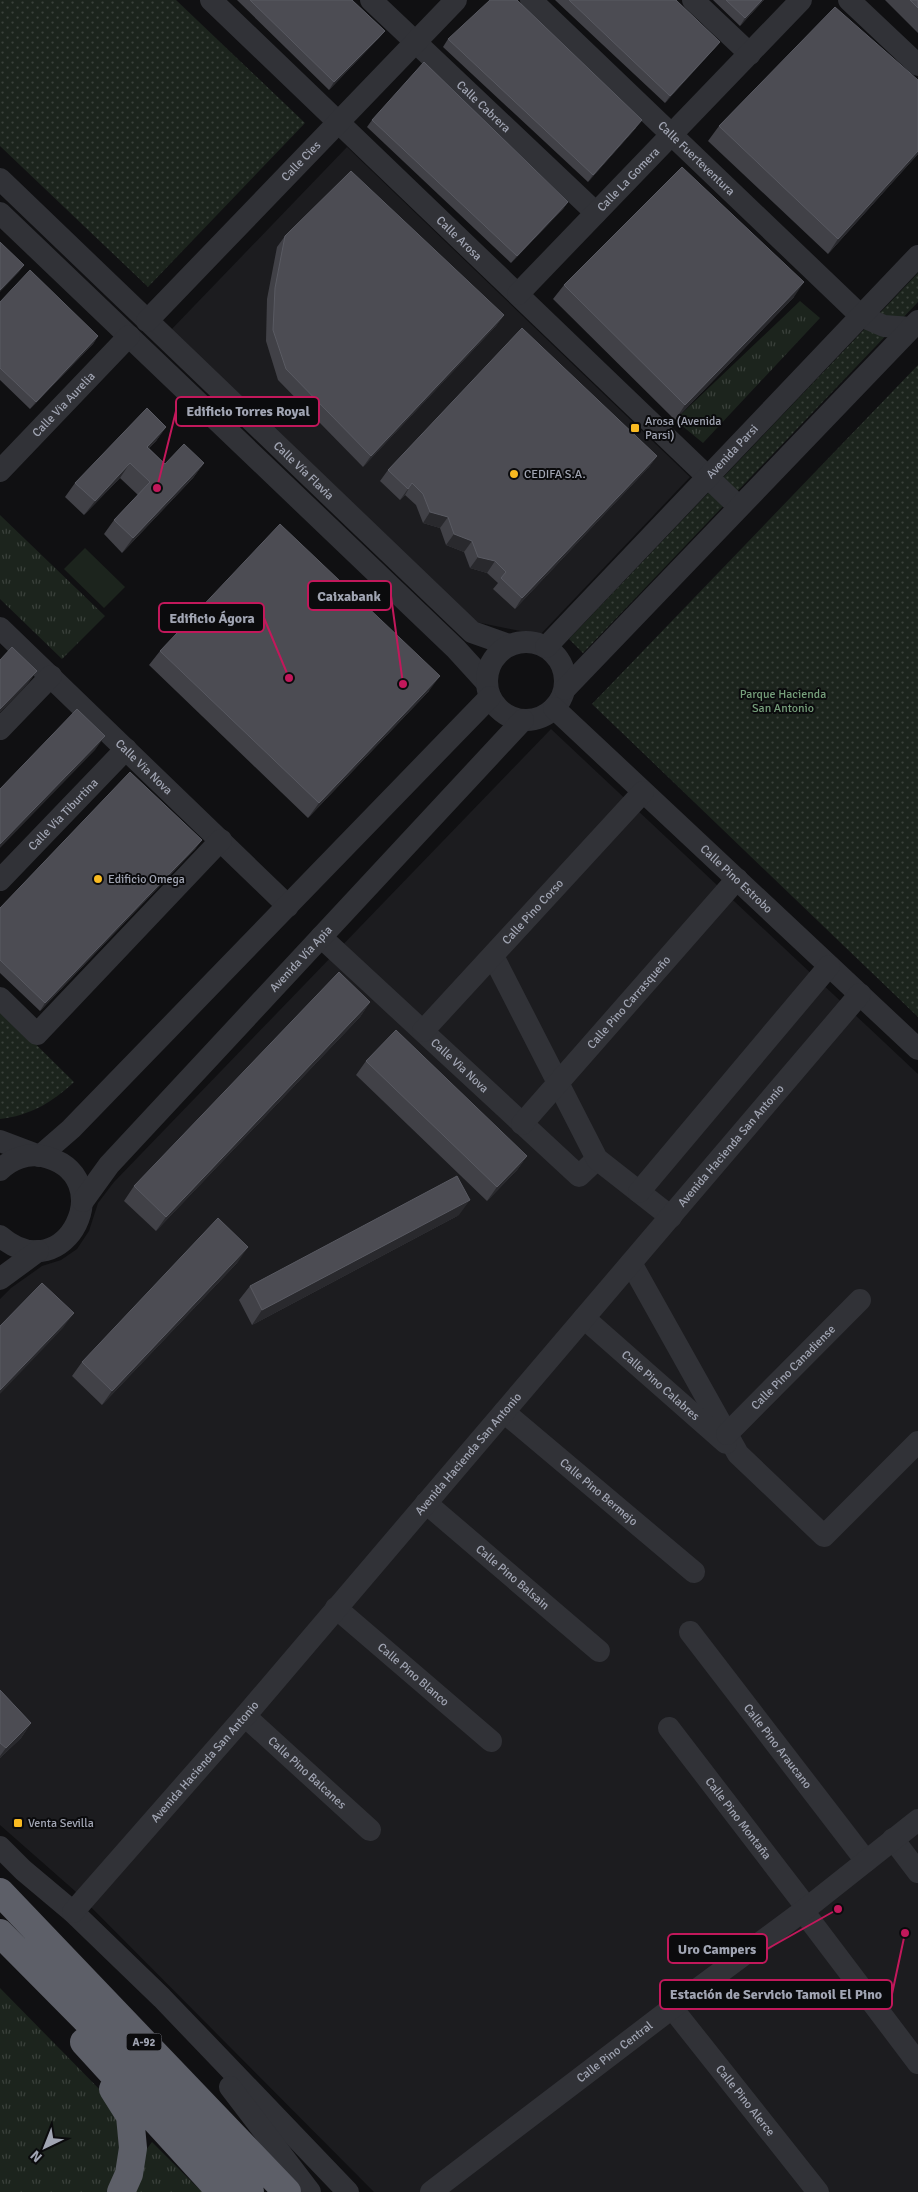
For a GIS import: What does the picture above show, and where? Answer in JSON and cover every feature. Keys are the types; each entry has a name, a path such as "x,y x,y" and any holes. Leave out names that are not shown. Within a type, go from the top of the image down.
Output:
{"highway":[{"name":"A-92","path":"0,1892 287,2192"},
{"name":"A-92","path":"0,1933 178,2113 250,2192"},
{"path":"0,1956 83,2041 221,2192"},
{"path":"83,2041 130,2116 134,2148 129,2174 121,2192"}],"street":[{"name":"Calle Arosa","path":"211,0 739,507"},
{"name":"Calle Cabrera","path":"371,0 596,213"},
{"name":"Calle Cies","path":"147,321 456,0"},
{"name":"Calle Fuerteventura","path":"531,0 862,316 884,326 915,325"},
{"path":"693,0 750,54"},
{"name":"Calle La Gomera","path":"518,294 801,0"},
{"path":"849,0 918,65"},
{"name":"Calle Vía Flavia","path":"0,179 472,632 509,645"},
{"name":"Calle Vía Flavia","path":"0,213 456,649 488,690"},
{"name":"Avenida Parsi","path":"546,647 918,256"},
{"path":"559,699 565,677 562,665 546,647 534,642 521,642 509,645 499,652 492,661 488,672 488,690 496,706 503,713 524,720 535,720 545,715 739,507 915,325"},
{"name":"Calle Via Aurelia","path":"0,472 129,336"},
{"name":"Calle Via Nova","path":"0,628 288,906"},
{"path":"0,728 51,676"},
{"path":"0,1170 6,1164 21,1157 39,1155 71,1129 288,906 488,690"},
{"name":"Calle Pino Estrobo","path":"559,699 643,792 918,1049"},
{"name":"Avenida Vía Apia","path":"83,1201 109,1165 524,720"},
{"name":"Calle Via Tiburtina","path":"0,880 126,749"},
{"name":"Calle Pino Corso","path":"423,1031 643,792"},
{"path":"0,998 37,1034 221,840"},
{"name":"Calle Pino Carrasqueño","path":"522,1124 737,879"},
{"name":"Calle Via Nova","path":"322,937 579,1176 597,1159"},
{"path":"493,956 597,1159 670,1216"},
{"path":"639,1192 829,966"},
{"name":"Avenida Hacienda San Antonio","path":"73,1912 245,1716 860,994"},
{"path":"0,1141 51,1158 63,1165 73,1175 80,1187 83,1201 81,1216 75,1229 66,1240 53,1248 38,1251 24,1250 9,1244 0,1236"},
{"path":"0,1279 38,1251"},
{"path":"631,1263 738,1454"},
{"name":"Calle Pino Canadiense","path":"727,1434 860,1300"},
{"name":"Calle Pino Calabres","path":"584,1318 738,1454 824,1536 918,1442"},
{"name":"Calle Pino Bermejo","path":"504,1412 694,1572"},
{"name":"Calle Pino Balsain","path":"426,1504 599,1651"},
{"name":"Calle Pino Blanco","path":"336,1608 491,1741"},
{"name":"Calle Pino Araucano","path":"690,1632 866,1861"},
{"name":"Calle Pino Balcanes","path":"245,1716 370,1830"},
{"name":"Calle Pino Montaña","path":"669,1728 918,2062"},
{"name":"Calle Pino Central","path":"432,2192 459,2183 672,2008 805,1910 918,1820"},
{"path":"893,1839 918,1872"},
{"path":"0,1847 73,1912 162,1998 348,2192"},
{"path":"162,1998 310,2192"},
{"name":"Calle Pino Alerce","path":"672,2008 818,2192"}],"shaded area":[{"path":"347,147 690,477 540,635 471,621 169,332"},
{"path":"551,729 918,1074 918,2192 374,2192 75,1891 0,1825 0,1299 11,1288 42,1266 61,1260 77,1249 89,1231 98,1203 114,1182"}],"green space":[{"path":"0,0 176,0 305,123 148,287 0,146"},
{"path":"918,273 918,302 583,653 569,639"},
{"path":"800,301 820,318 703,443 675,420"},
{"name":"Parque Hacienda San Antonio","path":"918,365 918,1017 592,704"},
{"path":"0,515 105,616 62,659 0,599"},
{"path":"85,548 125,587 104,608 64,569"},
{"path":"0,1009 74,1082 58,1096 40,1107 21,1115 0,1119"},
{"path":"0,1988 107,2097 119,2124 120,2164 109,2192 0,2192"},
{"path":"152,2142 204,2192 134,2192 146,2150"}],"building":[{"path":"250,0 352,0 385,31 334,82"},
{"path":"490,0 517,0 642,120 593,175 448,39"},
{"path":"569,0 676,0 720,42 670,96"},
{"path":"726,0 762,0 745,18"},
{"path":"910,0 918,0 918,8"},
{"path":"835,7 918,80 918,151 838,239 719,126"},
{"path":"424,62 568,202 517,256 372,120"},
{"path":"682,167 804,282 685,405 564,285"},
{"path":"351,171 504,315 371,456 286,369 273,330 275,288 285,236"},
{"path":"0,242 24,265 0,290"},
{"path":"30,270 98,336 36,402 0,368 0,302"},
{"name":"CEDIFA S.A.","path":"522,328 657,456 522,598 501,578 506,572 495,561 478,557 472,541 454,534 448,517 430,512 423,494 412,483 408,489 388,470"},
{"path":"147,408 166,427 147,447 165,464 184,444 204,463 133,538 114,520 150,482 130,463 95,501 75,483"},
{"path":"280,524 440,676 319,803 160,651"},
{"path":"12,647 37,671 0,709 0,660"},
{"path":"77,709 105,736 0,844 0,789"},
{"name":"Edificio Omega","path":"130,772 202,840 45,1003 0,960 0,908"},
{"path":"339,972 370,1002 166,1217 134,1186"},
{"path":"396,1030 527,1156 497,1187 366,1061"},
{"path":"457,1176 470,1200 262,1310 250,1286"},
{"path":"218,1218 248,1247 112,1391 82,1362"},
{"path":"42,1283 74,1313 0,1390 0,1326"},
{"path":"0,1690 31,1723 6,1748 0,1743"}],"place":[{"name":"Arosa (Avenida Parsi)","path":"635,428"},
{"name":"CEDIFA S.A.","path":"514,474"},
{"name":"Edificio Torres Royal","path":"157,488"},
{"name":"Edificio Ágora","path":"289,678"},
{"name":"Caixabank","path":"403,684"},
{"name":"Edificio Omega","path":"98,879"},
{"name":"Venta Sevilla","path":"18,1823"},
{"name":"Uro Campers","path":"838,1909"},
{"name":"Estación de Servicio Tamoil El Pino","path":"905,1933"}]}
